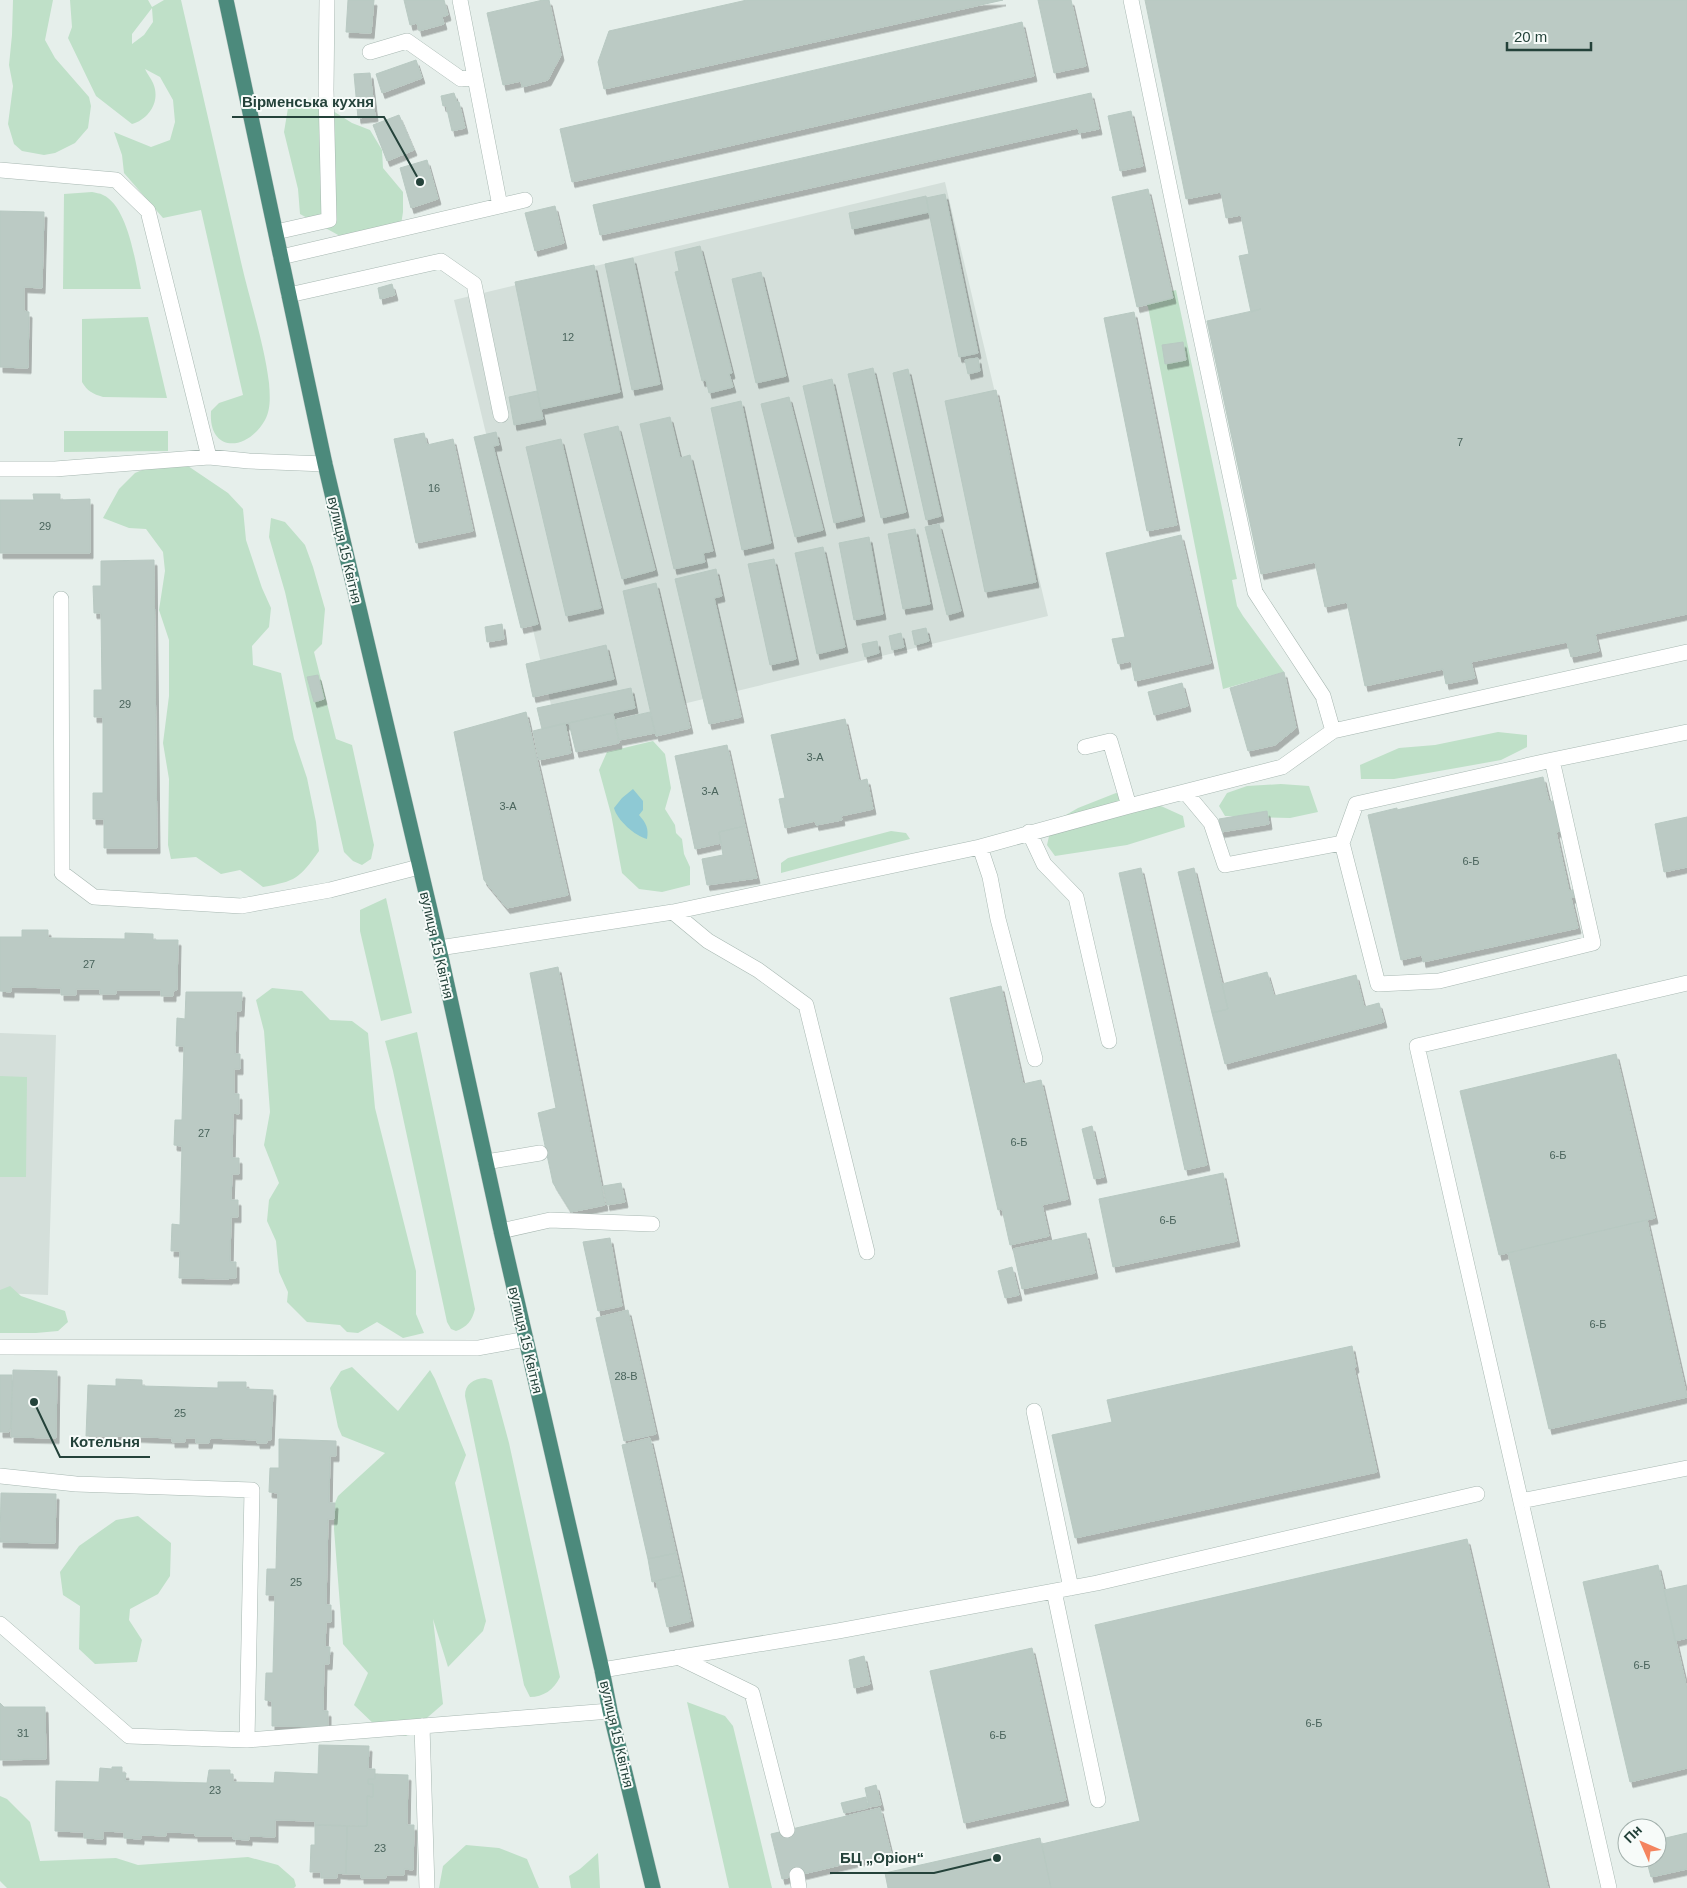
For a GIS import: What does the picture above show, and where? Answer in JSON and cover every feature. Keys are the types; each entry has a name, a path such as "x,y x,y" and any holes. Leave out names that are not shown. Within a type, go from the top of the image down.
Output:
{"highway":[{"name":"вулиця 15 Квітня","path":"226,0 325,464 439,948 610,1711 653,1888"}],"street":[{"path":"276,232 330,220 326,90 327,0"},
{"path":"460,0 500,206"},
{"path":"1131,0 1255,592 1324,696 1333,731"},
{"path":"370,52 407,41 461,79 475,77"},
{"path":"0,170 116,180 148,211 209,457"},
{"path":"281,257 525,200"},
{"path":"289,295 441,261 474,284 501,414"},
{"path":"0,468 55,469 209,457 325,464"},
{"path":"62,599 62,873 94,897 241,906 330,890 419,867"},
{"path":"439,948 673,912 980,846 1282,767 1333,731 1687,652"},
{"path":"1552,760 1593,943 1439,981 1378,984 1342,843 1356,804 1552,760 1687,732"},
{"path":"1085,747 1110,741 1129,806"},
{"path":"1186,792 1211,823 1225,866 1342,843"},
{"path":"1029,832 1044,864 1076,897 1110,1040"},
{"path":"980,846 990,877 998,919 1035,1059"},
{"path":"673,912 708,941 758,970 806,1006 866,1252"},
{"path":"1609,1888 1417,1046 1687,983"},
{"path":"486,1162 540,1153"},
{"path":"501,1230 550,1220 652,1224"},
{"path":"0,1347 478,1348 526,1339"},
{"path":"1034,1411 1071,1588"},
{"path":"1521,1501 1687,1468"},
{"path":"0,1476 76,1484 252,1490 247,1740"},
{"path":"602,1670 838,1631 1071,1588 1477,1494"},
{"path":"1054,1591 1098,1800"},
{"path":"0,1624 129,1736 247,1740 610,1711"},
{"path":"678,1657 752,1693 787,1830"},
{"path":"422,1726 427,1888"}],"shaded area":[{"path":"945,182 1048,616 558,734 454,300"},
{"path":"0,1033 56,1035 48,1295 0,1293"}],"green space":[{"path":"13,0 53,0 45,40 55,58 89,97 91,106 88,128 75,143 55,153 44,155 22,151 14,144 8,124 13,86 9,65"},
{"path":"70,0 148,0 152,7 164,0 181,0 267,368 270,398 267,416 257,431 249,438 230,443 222,441 216,435 212,425 211,411 219,403 243,395 201,210 163,218 124,173 122,155 114,132 151,147 170,140 175,122 173,100 160,77 145,69 155,90 154,103 144,118 132,124 96,96 68,38 72,27","holes":["152,8 153,22 144,35 132,44 132,34"]},
{"path":"314,99 352,123 370,130 382,150 383,168 403,192 403,212 400,231 340,236 300,214 298,189 284,132 289,102"},
{"path":"92,192 103,195 112,201 119,211 130,237 141,289 63,289 64,194"},
{"path":"1176,290 1237,579 1232,580 1237,606 1284,672 1223,689 1148,307 1145,302 1147,298"},
{"path":"148,317 167,398 103,397 88,390 82,382 82,319"},
{"path":"64,431 168,431 168,451 64,452"},
{"path":"154,465 188,466 228,493 243,509 246,540 262,588 271,608 269,627 252,646 253,665 281,673 294,739 307,778 316,822 319,851 301,873 283,883 263,887 240,870 221,874 196,857 171,859 168,845 169,779 163,743 169,696 169,640 159,610 165,571 163,552 146,529 129,528 103,518 119,489 135,473"},
{"path":"271,518 285,522 305,545 325,609 322,644 314,652 336,739 352,745 374,845 371,859 362,865 353,861 344,852 285,592 269,537"},
{"path":"1498,732 1527,735 1527,747 1501,760 1394,779 1361,779 1360,765 1399,748 1435,745"},
{"path":"653,741 665,754 671,788 665,809 675,825 676,833 682,839 684,854 690,867 690,885 662,892 639,889 622,873 611,814 599,770 607,752"},
{"path":"1281,784 1309,786 1318,812 1290,818 1225,816 1219,806 1227,793 1247,786"},
{"path":"1116,793 1150,801 1183,816 1185,827 1127,845 1055,856 1047,845 1052,823 1078,808"},
{"path":"891,831 906,833 910,839 781,873 781,863 788,858"},
{"path":"386,898 412,1013 381,1021 360,931 360,910"},
{"path":"272,988 302,991 330,1020 352,1021 368,1033 375,1108 416,1271 416,1314 424,1333 403,1338 377,1322 358,1333 347,1332 340,1325 307,1322 287,1302 288,1292 279,1272 276,1241 267,1221 269,1200 279,1183 264,1145 270,1112 264,1031 256,1000"},
{"path":"417,1032 475,1309 469,1323 456,1331 451,1329 447,1322 385,1041"},
{"path":"0,1076 27,1077 26,1177 0,1177"},
{"path":"10,1286 21,1296 65,1311 68,1322 58,1331 0,1333 0,1290"},
{"path":"352,1367 398,1411 430,1370 466,1455 455,1483 486,1621 483,1631 448,1667 433,1619 443,1704 406,1736 377,1727 354,1705 368,1673 343,1644 334,1529 335,1503 338,1496 385,1453 342,1436 338,1427 330,1388 341,1371"},
{"path":"485,1378 492,1380 509,1443 560,1677 551,1689 535,1697 530,1697 524,1685 465,1396 466,1388 470,1383"},
{"path":"138,1516 171,1543 170,1576 158,1594 130,1609 129,1620 142,1640 137,1662 95,1664 79,1649 80,1606 63,1595 60,1572 79,1546 116,1520"},
{"path":"687,1702 725,1716 733,1726 772,1888 729,1888"},
{"path":"0,1796 7,1799 30,1822 40,1861 116,1858 138,1865 248,1857 278,1865 294,1879 296,1886 294,1888 7,1888 0,1881"},
{"path":"466,1845 499,1848 527,1859 539,1888 439,1888 443,1866"},
{"path":"598,1853 600,1888 571,1888 569,1876"}],"water":[{"path":"633,789 643,801 643,810 639,815 648,832 647,839 637,835 627,827 614,808"}],"building":[{"path":"348,0 374,0 371,33 346,32"},
{"path":"404,0 444,0 448,15 442,17 444,24 419,31 417,23 410,25"},
{"path":"549,0 561,55 548,80 522,87 521,81 503,85 487,13"},
{"path":"747,0 1003,0 604,89 598,62 609,31"},
{"path":"1038,0 1071,0 1086,66 1054,73"},
{"path":"1145,0 1687,0 1687,614 1595,634 1599,651 1571,657 1567,642 1471,662 1475,678 1446,684 1443,669 1365,686 1347,602 1325,607 1315,562 1261,574 1207,321 1251,311 1239,256 1249,254 1241,215 1226,218 1221,192 1186,199"},
{"path":"1022,22 1034,76 572,182 560,129"},
{"path":"416,60 422,78 382,93 376,74"},
{"path":"370,73 375,116 358,118 354,74"},
{"path":"454,93 457,102 459,102 465,128 452,131 446,105 443,106 441,96"},
{"path":"1091,93 1099,129 1079,133 1078,128 600,235 593,205"},
{"path":"1131,111 1143,166 1120,171 1108,116"},
{"path":"399,115 414,150 387,161 373,125"},
{"path":"427,160 438,199 411,208 400,168"},
{"path":"1148,189 1173,298 1137,307 1112,197"},
{"path":"945,194 978,353 959,357 926,198"},
{"path":"926,196 929,212 852,229 849,213"},
{"path":"555,206 564,243 535,251 525,213"},
{"path":"0,211 44,212 42,288 24,287 24,311 29,312 28,368 0,367"},
{"path":"700,246 732,373 729,374 733,387 709,393 706,380 702,381 675,272 679,271 675,252"},
{"path":"633,258 660,384 632,390 605,264"},
{"path":"594,265 620,392 541,409 515,282"},
{"path":"761,272 786,376 756,383 732,279"},
{"path":"392,284 395,295 380,299 378,288"},
{"path":"1134,312 1177,525 1147,531 1104,318"},
{"path":"1183,342 1186,360 1165,364 1162,345"},
{"path":"978,358 980,371 968,374 965,360"},
{"path":"873,368 906,512 881,518 848,374"},
{"path":"908,369 941,516 926,520 893,373"},
{"path":"832,379 862,516 834,523 803,386"},
{"path":"996,390 1036,582 985,592 945,401"},
{"path":"537,391 543,419 514,425 509,397"},
{"path":"789,397 823,530 795,537 761,404"},
{"path":"741,401 771,543 742,550 711,408"},
{"path":"670,417 680,458 690,455 713,551 703,553 705,562 674,569 640,424"},
{"path":"618,426 655,570 622,579 584,434"},
{"path":"496,432 499,445 493,446 538,624 521,628 474,437"},
{"path":"424,433 427,445 453,439 473,531 416,543 394,439"},
{"path":"561,439 601,608 566,616 526,447"},
{"path":"33,494 60,494 60,500 90,499 90,553 0,553 0,500 34,500"},
{"path":"939,524 961,611 947,615 925,527"},
{"path":"915,529 930,604 903,609 888,534"},
{"path":"1181,535 1211,663 1135,681 1131,661 1118,664 1112,639 1125,637 1106,553"},
{"path":"869,537 883,614 854,620 839,543"},
{"path":"823,547 845,647 817,654 795,553"},
{"path":"774,559 796,659 770,665 748,564"},
{"path":"154,560 157,848 104,848 104,819 93,819 93,793 103,793 103,717 94,717 94,690 102,690 101,613 94,613 93,586 101,586 101,561"},
{"path":"716,569 722,596 714,598 741,717 709,724 675,579"},
{"path":"656,583 690,728 656,736 623,591"},
{"path":"502,624 504,639 487,642 485,627"},
{"path":"926,628 929,641 915,645 912,631"},
{"path":"901,633 904,647 892,650 889,636"},
{"path":"877,641 879,653 865,657 862,644"},
{"path":"606,645 614,679 533,697 526,664"},
{"path":"1284,672 1296,728 1275,745 1248,751 1230,688"},
{"path":"318,675 324,699 314,702 307,677"},
{"path":"1182,683 1188,706 1154,715 1148,692"},
{"path":"631,688 635,708 542,729 537,708"},
{"path":"526,712 568,895 507,908 484,880 454,732"},
{"path":"650,712 655,733 619,740 615,720"},
{"path":"613,713 619,743 576,752 569,723"},
{"path":"845,719 859,781 867,779 873,809 841,816 842,820 816,825 815,821 785,828 779,799 785,798 771,735"},
{"path":"565,723 571,753 539,760 533,731"},
{"path":"727,745 745,826 719,832 721,843 695,849 675,756"},
{"path":"1543,777 1549,802 1559,799 1566,830 1556,832 1569,891 1575,889 1577,896 1571,898 1578,928 1423,962 1422,955 1401,960 1368,815"},
{"path":"1267,811 1269,824 1221,832 1219,819"},
{"path":"1687,817 1687,867 1664,872 1655,824"},
{"path":"745,826 757,878 707,885 702,859 723,855 719,832"},
{"path":"1141,868 1207,1165 1185,1170 1119,873"},
{"path":"1194,868 1228,1009 1212,1013 1178,872"},
{"path":"22,930 48,930 48,938 125,939 125,933 153,934 153,940 178,940 177,990 173,991 173,996 161,996 161,990 116,990 116,994 100,994 100,989 76,989 76,995 61,995 61,988 11,987 11,992 0,991 0,937 22,937"},
{"path":"558,967 605,1205 571,1212 553,1183 538,1113 556,1108 530,973"},
{"path":"1267,972 1274,996 1356,975 1364,1007 1379,1003 1384,1022 1225,1064 1212,1013 1228,1009 1222,984"},
{"path":"1001,986 1023,1084 1041,1080 1068,1199 1042,1205 1049,1236 1010,1245 1002,1209 998,1210 950,998"},
{"path":"186,992 242,992 241,1011 236,1011 235,1054 240,1054 240,1069 234,1069 234,1094 239,1094 239,1114 233,1113 232,1158 239,1158 239,1174 232,1174 231,1200 238,1200 238,1217 231,1217 230,1262 236,1262 236,1278 179,1278 180,1251 171,1251 172,1224 180,1225 182,1146 174,1145 175,1120 182,1120 184,1046 176,1046 177,1018 185,1019"},
{"path":"1616,1054 1655,1218 1499,1255 1460,1091"},
{"path":"1092,1126 1104,1177 1094,1179 1082,1129"},
{"path":"1223,1173 1237,1241 1113,1267 1099,1199"},
{"path":"621,1183 625,1202 607,1205 603,1186"},
{"path":"1647,1220 1687,1397 1549,1429 1508,1253"},
{"path":"1086,1233 1095,1273 1022,1289 1013,1249"},
{"path":"610,1238 622,1306 598,1311 583,1242"},
{"path":"1012,1267 1019,1295 1005,1298 998,1271"},
{"path":"628,1310 656,1434 624,1441 596,1318"},
{"path":"1352,1346 1356,1367 1354,1368 1377,1472 1075,1538 1052,1435 1112,1422 1107,1400"},
{"path":"13,1370 57,1371 56,1438 11,1437"},
{"path":"0,1375 12,1375 11,1429 9,1429 9,1432 0,1432"},
{"path":"116,1379 142,1380 142,1386 218,1388 218,1382 246,1382 246,1389 273,1390 271,1440 267,1440 267,1443 257,1443 257,1440 210,1438 209,1443 196,1443 196,1438 185,1438 185,1442 172,1442 172,1438 117,1436 117,1440 106,1440 106,1436 86,1436 88,1385 116,1386"},
{"path":"650,1438 676,1553 648,1559 622,1445"},
{"path":"279,1439 336,1441 336,1456 330,1456 329,1503 335,1503 334,1519 328,1519 326,1605 331,1605 331,1622 326,1622 325,1647 330,1647 329,1664 324,1664 323,1711 328,1711 328,1727 272,1726 272,1701 265,1700 266,1673 273,1673 275,1595 266,1595 267,1569 276,1569 278,1493 269,1492 270,1468 279,1468"},
{"path":"1,1493 56,1494 55,1543 0,1542"},
{"path":"1467,1539 1548,1888 1051,1888 1042,1844 1140,1821 1095,1625"},
{"path":"676,1553 681,1575 652,1582 648,1559"},
{"path":"1658,1565 1687,1689 1687,1768 1630,1782 1583,1582"},
{"path":"681,1575 691,1621 667,1627 656,1581"},
{"path":"1687,1585 1687,1638 1675,1641 1664,1590"},
{"path":"1032,1648 1066,1800 964,1823 930,1671"},
{"path":"864,1656 870,1684 854,1688 849,1660"},
{"path":"0,1703 4,1707 45,1707 46,1759 0,1760"},
{"path":"319,1745 369,1746 368,1769 375,1769 375,1779 368,1779 368,1784 373,1784 373,1797 367,1796 367,1826 315,1825 315,1821 275,1820 275,1837 249,1836 249,1840 233,1839 232,1832 232,1836 195,1836 195,1833 166,1832 166,1836 141,1835 141,1839 124,1838 124,1832 103,1831 103,1839 84,1838 84,1832 55,1831 56,1781 99,1782 100,1768 112,1769 112,1767 122,1767 122,1773 126,1773 125,1781 207,1783 209,1770 230,1770 230,1774 233,1774 233,1782 274,1783 275,1772 318,1774"},
{"path":"375,1774 408,1775 407,1825 414,1825 413,1870 404,1869 404,1875 386,1875 386,1878 361,1878 361,1874 346,1874 347,1826 367,1826 367,1796 373,1797 373,1784 368,1784 368,1779 375,1779"},
{"path":"876,1785 881,1805 869,1807 865,1788"},
{"path":"866,1797 868,1808 844,1813 841,1803"},
{"path":"880,1808 891,1853 782,1879 771,1834"},
{"path":"315,1825 347,1826 346,1874 337,1873 337,1878 321,1878 321,1872 310,1872 311,1845 315,1845"},
{"path":"1687,1833 1687,1869 1651,1877 1649,1868 1667,1868 1667,1838"},
{"path":"1040,1838 1051,1888 888,1888 885,1873"}],"place":[{"name":"Вірменська кухня","path":"420,182"},
{"name":"Котельня","path":"34,1402"},
{"name":"БЦ „Оріон“","path":"997,1858"}]}
